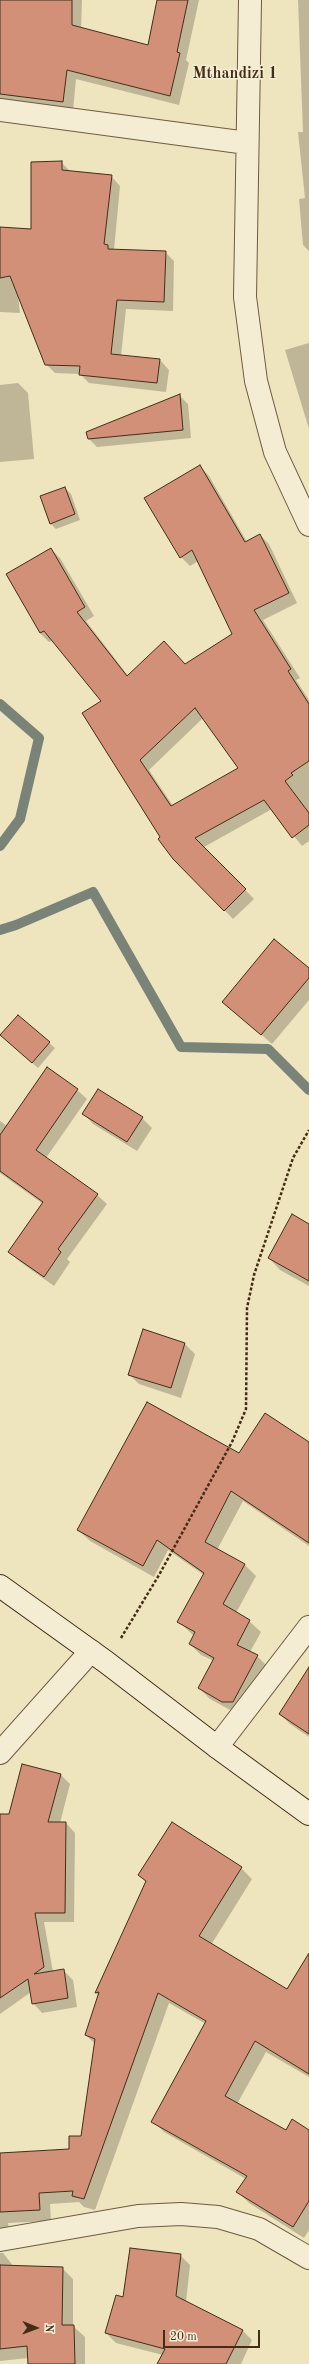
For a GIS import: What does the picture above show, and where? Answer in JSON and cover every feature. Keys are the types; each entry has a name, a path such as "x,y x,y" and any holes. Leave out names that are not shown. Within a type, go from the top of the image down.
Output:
{"street":[{"path":"250,0 245,297 256,381 275,452 309,525"},
{"path":"0,110 247,143"},
{"path":"0,1586 99,1656 217,1747 309,1814"},
{"path":"217,1747 309,1627"},
{"path":"0,1753 99,1656"},
{"path":"0,2240 138,2216 181,2214 218,2217 259,2229 309,2258"}],"path":[{"path":"99,1656 159,1575 232,1442 246,1409 248,1342 247,1308 254,1275 293,1158 309,1130"}],"building":[{"path":"0,0 72,0 72,25 148,45 157,0 188,0 177,52 180,53 170,96 67,70 63,102 0,94"},
{"path":"62,161 62,170 112,175 104,244 108,245 108,249 166,251 164,302 117,300 111,354 160,359 157,383 79,375 80,366 45,365 10,276 0,278 0,227 31,229 31,162"},
{"path":"180,394 183,430 88,439 86,432"},
{"path":"200,465 245,542 260,534 289,593 254,610 291,669 288,671 309,704 309,761 291,773 293,775 285,781 309,813 309,825 292,838 264,800 195,838 246,889 224,911 173,859 158,839 160,837 82,713 101,701 44,631 40,633 6,574 51,548 85,607 77,612 127,676 164,641 185,664 232,634 192,550 180,558 144,498","holes":["195,708 238,768 171,806 140,760"]},
{"path":"65,487 75,514 50,524 40,496"},
{"path":"274,939 309,968 309,978 261,1035 222,1002"},
{"path":"18,1015 50,1042 32,1063 0,1035"},
{"path":"47,1067 78,1089 36,1150 98,1194 58,1249 61,1252 44,1277 8,1252 43,1202 0,1171 0,1135"},
{"path":"98,1089 143,1117 127,1142 82,1114"},
{"path":"292,1214 309,1224 309,1281 268,1258"},
{"path":"143,1329 185,1343 171,1388 128,1375"},
{"path":"147,1402 239,1453 265,1413 309,1442 309,1543 231,1491 205,1542 245,1564 223,1604 250,1620 237,1645 258,1655 233,1702 222,1702 198,1688 214,1658 189,1644 195,1632 177,1622 204,1573 157,1540 143,1566 77,1530"},
{"path":"309,1667 309,1734 279,1714"},
{"path":"22,1764 61,1774 48,1822 66,1822 65,1913 35,1913 44,1967 34,1974 64,1969 68,1998 32,2004 28,1979 0,1998 0,1814 9,1814"},
{"path":"172,1822 242,1867 199,1936 287,1989 309,1953 309,2074 255,2041 225,2096 286,2130 292,2119 309,2130 309,2201 293,2227 236,2192 247,2176 151,2122 206,2021 158,1993 84,2199 72,2196 73,2191 39,2193 40,2210 0,2212 0,2153 69,2149 69,2136 81,2136 95,2039 85,2035 99,1992 95,1993 146,1881 138,1875"},
{"path":"130,2248 181,2254 176,2296 243,2330 226,2364 157,2364 165,2349 105,2333 116,2295 123,2297"},
{"path":"0,2265 63,2267 62,2325 74,2325 75,2364 28,2364 27,2346 0,2349"}],"waterway":[{"path":"0,704 39,738 20,819 0,846"},
{"path":"0,930 16,925 93,892 181,1047 268,1049 309,1090"}],"district":[{"name":"Mthandizi 1","path":"235,74"}]}
